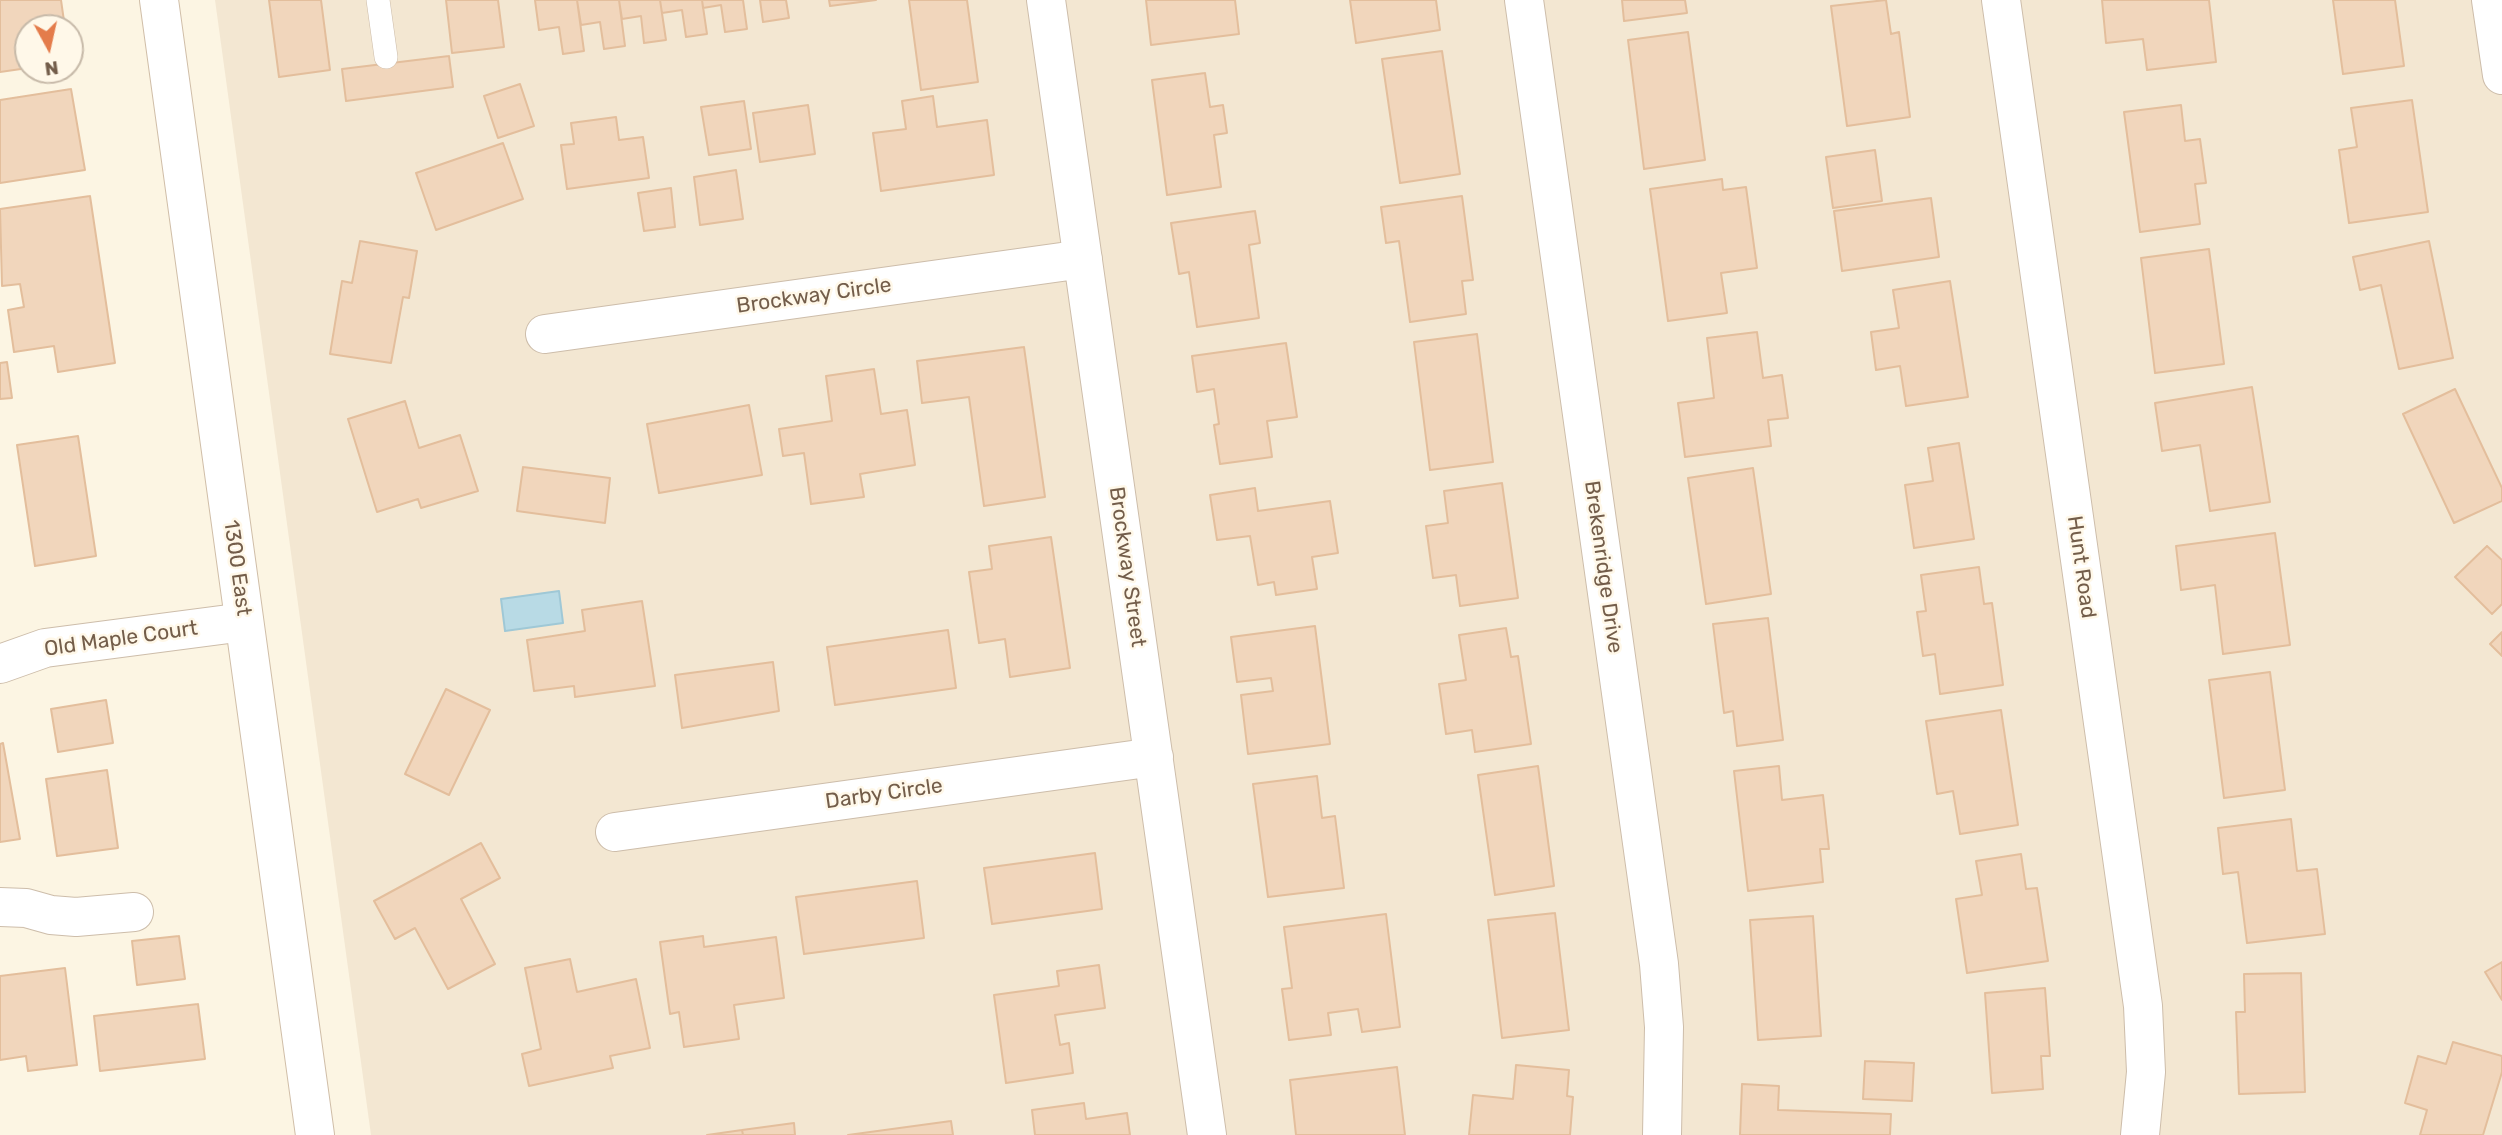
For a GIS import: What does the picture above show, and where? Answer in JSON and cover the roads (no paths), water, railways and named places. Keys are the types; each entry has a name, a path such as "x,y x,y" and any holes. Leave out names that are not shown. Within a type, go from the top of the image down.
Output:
{"street":[{"name":"1300 East","path":"159,0 315,1135"},
{"name":"Brockway Street","path":"1046,0 1207,1135"},
{"name":"Brekenridge Drive","path":"1524,0 1659,964 1664,1027 1662,1135"},
{"name":"Hunt Road","path":"2001,0 2143,1006 2146,1072 2140,1135"},
{"path":"2491,0 2502,75"},
{"name":"Brockway Circle","path":"545,334 1083,259"},
{"name":"Old Maple Court","path":"0,664 45,648 244,622"},
{"name":"Darby Circle","path":"615,832 1154,757"},
{"path":"0,907 26,908 51,915 76,917 134,912"}],"lane":[{"path":"378,0 386,57"}],"water":[{"path":"559,591 563,623 505,631 501,599"}]}
